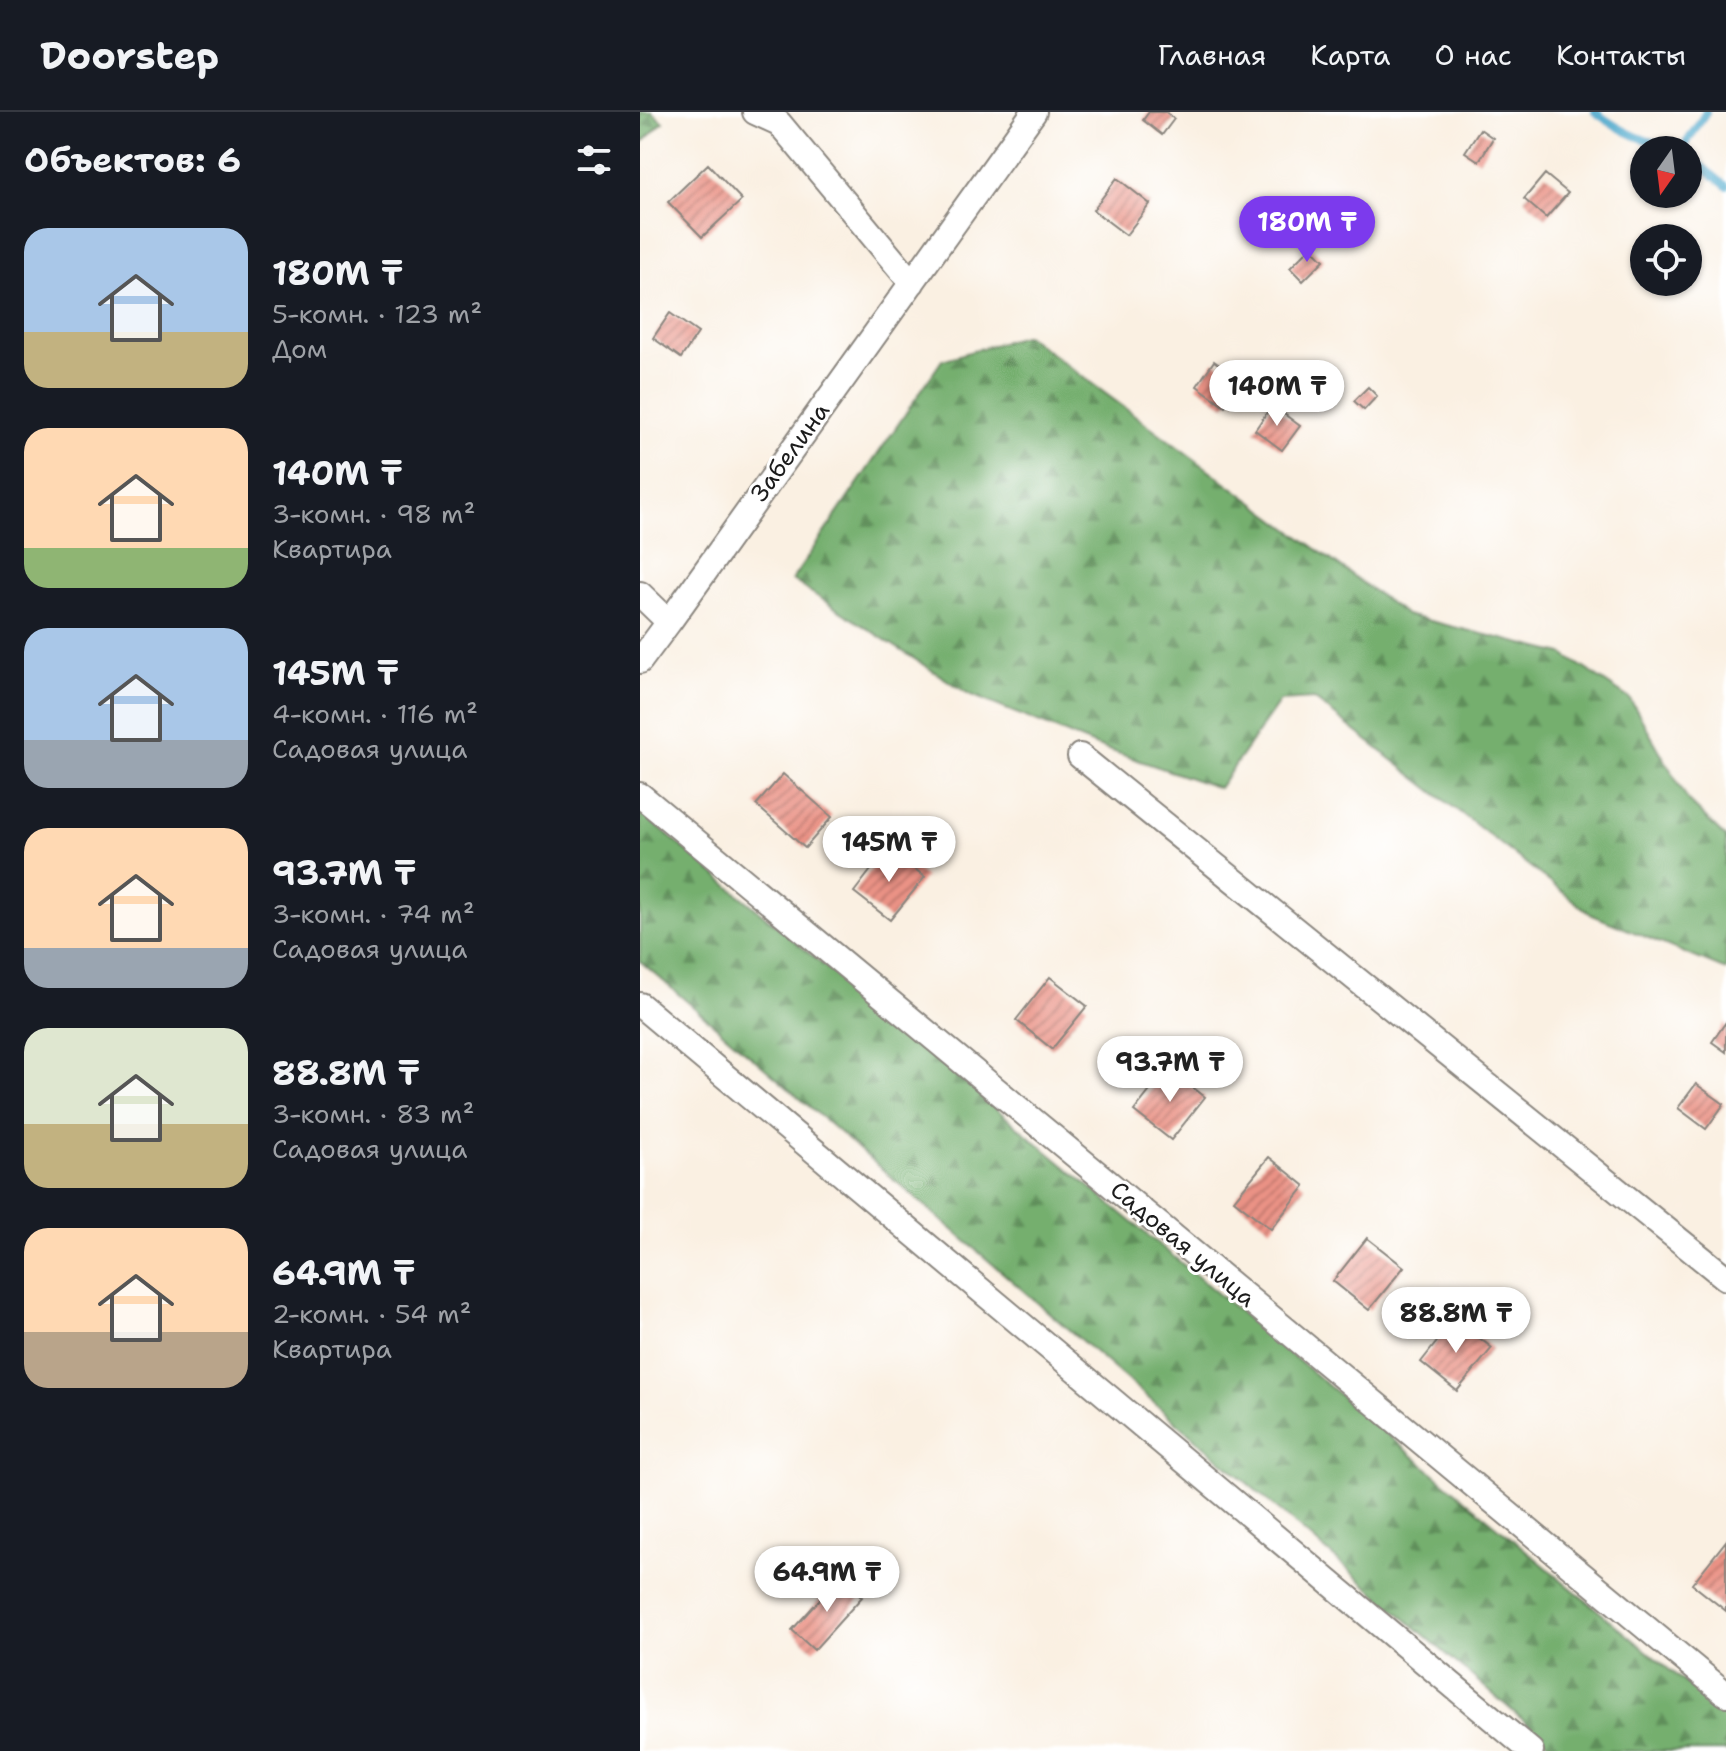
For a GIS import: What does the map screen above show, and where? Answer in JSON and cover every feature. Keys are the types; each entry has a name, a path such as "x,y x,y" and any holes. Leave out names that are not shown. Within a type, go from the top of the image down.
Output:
{"street":[{"path":"755,112 779,123 912,283"},
{"name":"Забелина","path":"669,622 1034,112"},
{"path":"640,594 669,622 640,661"},
{"path":"1080,756 1726,1278"},
{"name":"Садовая улица","path":"640,795 1726,1694"},
{"path":"640,1005 1531,1751"}],"green space":[{"path":"640,112 652,112 663,122 640,145"},
{"path":"1026,335 1406,615 1563,654 1630,699 1689,802 1726,838 1726,970 1592,915 1314,699 1280,701 1219,788 1097,746 969,694 792,580 942,360"},
{"path":"640,812 1726,1717 1726,1751 1559,1751 640,961"}],"building":[{"path":"1149,112 1166,112 1174,119 1162,135 1143,120"},
{"path":"1480,129 1493,138 1479,161 1465,152"},
{"path":"708,164 742,200 702,237 668,202"},
{"path":"1545,174 1568,193 1546,218 1524,199"},
{"path":"1117,178 1150,204 1126,235 1093,210"},
{"path":"1311,247 1324,260 1303,281 1290,268"},
{"path":"670,313 698,333 681,358 653,338"},
{"path":"1214,361 1242,381 1225,406 1197,386"},
{"path":"1368,387 1377,396 1364,410 1354,401"},
{"path":"1272,405 1300,426 1282,450 1255,430"},
{"path":"783,774 832,817 805,848 756,805"},
{"path":"888,848 925,877 890,920 854,892"},
{"path":"1050,977 1087,1006 1052,1049 1016,1020"},
{"path":"1726,1022 1726,1052 1712,1042"},
{"path":"1168,1068 1205,1097 1171,1140 1134,1111"},
{"path":"1696,1084 1724,1104 1706,1129 1678,1108"},
{"path":"1269,1157 1305,1186 1271,1229 1234,1200"},
{"path":"1367,1238 1404,1267 1369,1310 1333,1281"},
{"path":"1455,1319 1492,1348 1457,1391 1421,1362"},
{"path":"1726,1541 1726,1611 1692,1584"},
{"path":"840,1577 862,1597 814,1650 792,1630"}],"waterway":[{"path":"1595,112 1636,136"},
{"path":"1691,136 1706,112"},
{"path":"1702,166 1726,186"}]}
